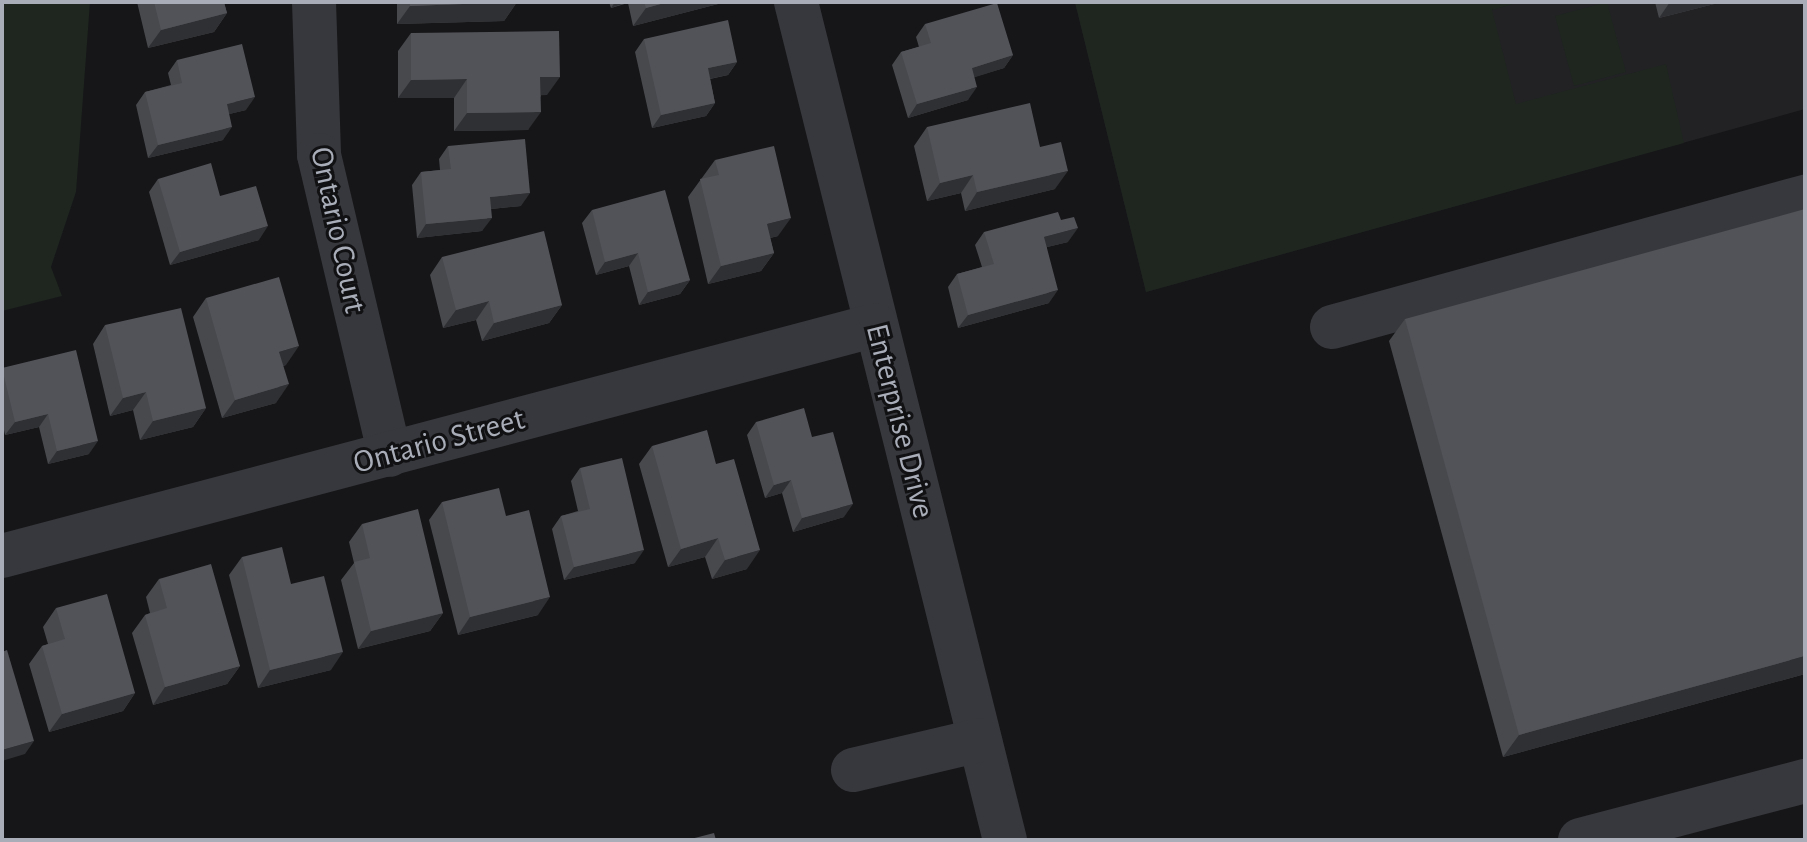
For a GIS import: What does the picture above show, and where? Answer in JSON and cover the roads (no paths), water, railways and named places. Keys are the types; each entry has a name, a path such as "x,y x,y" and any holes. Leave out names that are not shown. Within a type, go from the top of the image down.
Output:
{"street":[{"name":"Ontario Court","path":"314,2 319,155 390,455"},
{"name":"Enterprise Drive","path":"796,2 1005,840"},
{"path":"1332,327 1805,197"},
{"name":"Ontario Street","path":"2,556 876,325"},
{"path":"853,770 980,740"},
{"path":"1580,840 1805,781"}]}
